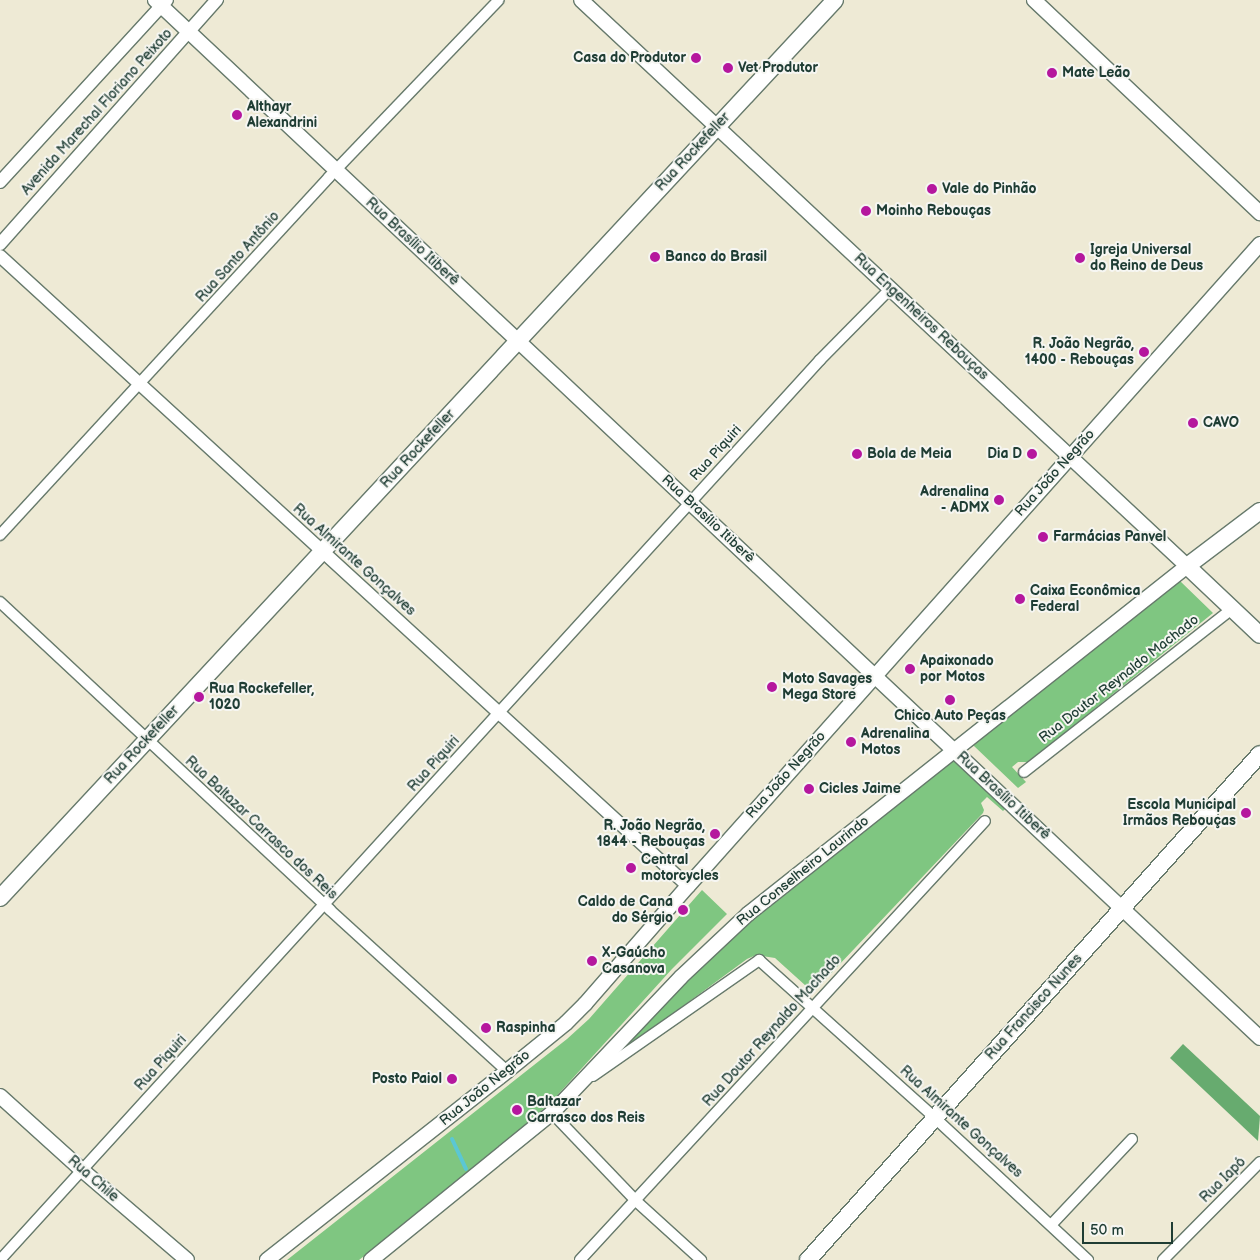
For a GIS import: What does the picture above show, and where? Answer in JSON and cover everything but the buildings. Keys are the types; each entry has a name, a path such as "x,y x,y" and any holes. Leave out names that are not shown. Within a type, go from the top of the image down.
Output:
{"main road":[{"name":"Rua Engenheiros Rebouças","path":"581,0 1260,635"},
{"name":"Rua Rockefeller","path":"0,898 835,0"},
{"path":"1034,0 1260,213"},
{"name":"Rua Brasílio Itiberê","path":"161,2 188,31 1260,1038"},
{"name":"Rua João Negrão","path":"268,1260 507,1071 566,1023 585,1004 1260,244"},
{"name":"Rua Conselheiro Laurindo","path":"371,1260 552,1113 681,977 748,914 1187,566 1260,511"},
{"name":"Rua Francisco Nunes","path":"808,1260 1260,754"},
{"name":"Rua Chile","path":"0,1096 82,1170 187,1260"}],"street":[{"name":"Avenida Marechal Floriano Peixoto","path":"0,244 217,0"},
{"name":"Rua Santo Antônio","path":"0,535 336,170 499,0"},
{"name":"Avenida Marechal Floriano Peixoto","path":"0,182 161,2"},
{"name":"Rua Almirante Gonçalves","path":"0,256 688,886"},
{"name":"Rua Piquiri","path":"0,1260 820,360 890,289"},
{"name":"Rua Baltazar Carrasco dos Reis","path":"0,602 324,905 507,1071"},
{"name":"Rua Doutor Reynaldo Machado","path":"1024,772 1232,608"},
{"name":"Rua Doutor Reynaldo Machado","path":"580,1260 985,821"},
{"name":"Rua Almirante Gonçalves","path":"580,1085 759,960 935,1118 1088,1260"},
{"path":"552,1113 636,1201 701,1260"},
{"path":"1051,1225 1132,1139"},
{"name":"Rua Iapó","path":"1164,1260 1260,1162"}],"green space":[{"path":"1179,580 1213,613 1029,762 1018,762 1012,767 1026,782 1018,788 974,746 973,743"},
{"path":"954,760 1009,805 1003,811 987,797 981,803 984,810 983,813 819,986 810,988 775,958 756,955 747,959 630,1045 627,1045 627,1042 689,975 751,916"},
{"path":"702,890 727,914 672,969 553,1100 503,1146 359,1260 287,1260 567,1039 589,1019"},
{"path":"1183,1044 1260,1116 1258,1141 1170,1058"}],"waterway":[{"path":"452,1139 466,1169"}],"place":[{"name":"Casa do Produtor","path":"696,58"},
{"name":"Vet Produtor","path":"728,68"},
{"name":"Mate Leão","path":"1052,73"},
{"name":"Althayr Alexandrini","path":"237,115"},
{"name":"Vale do Pinhão","path":"932,189"},
{"name":"Moinho Rebouças","path":"866,211"},
{"name":"Banco do Brasil","path":"655,257"},
{"name":"Igreja Universal do Reino de Deus","path":"1080,258"},
{"name":"R. João Negrão, 1400 - Rebouças","path":"1144,352"},
{"name":"CAVO","path":"1193,423"},
{"name":"Bola de Meia","path":"857,454"},
{"name":"Dia D","path":"1032,454"},
{"name":"Adrenalina - ADMX","path":"999,500"},
{"name":"Farmácias Panvel","path":"1043,537"},
{"name":"Caixa Econômica Federal","path":"1020,599"},
{"name":"Apaixonado por Motos","path":"910,669"},
{"name":"Moto Savages Mega Store","path":"772,687"},
{"name":"Rua Rockefeller, 1020","path":"199,697"},
{"name":"Chico Auto Peças","path":"950,700"},
{"name":"Adrenalina Motos","path":"851,742"},
{"name":"Cicles Jaime","path":"809,789"},
{"name":"Escola Municipal Irmãos Rebouças","path":"1246,813"},
{"name":"R. João Negrão, 1844 - Rebouças","path":"715,834"},
{"name":"Central motorcycles","path":"631,868"},
{"name":"Caldo de Cana do Sérgio","path":"683,910"},
{"name":"X-Gaúcho Casanova","path":"592,961"},
{"name":"Raspinha","path":"486,1028"},
{"name":"Posto Paiol","path":"452,1079"},
{"name":"Baltazar Carrasco dos Reis","path":"517,1110"}]}
